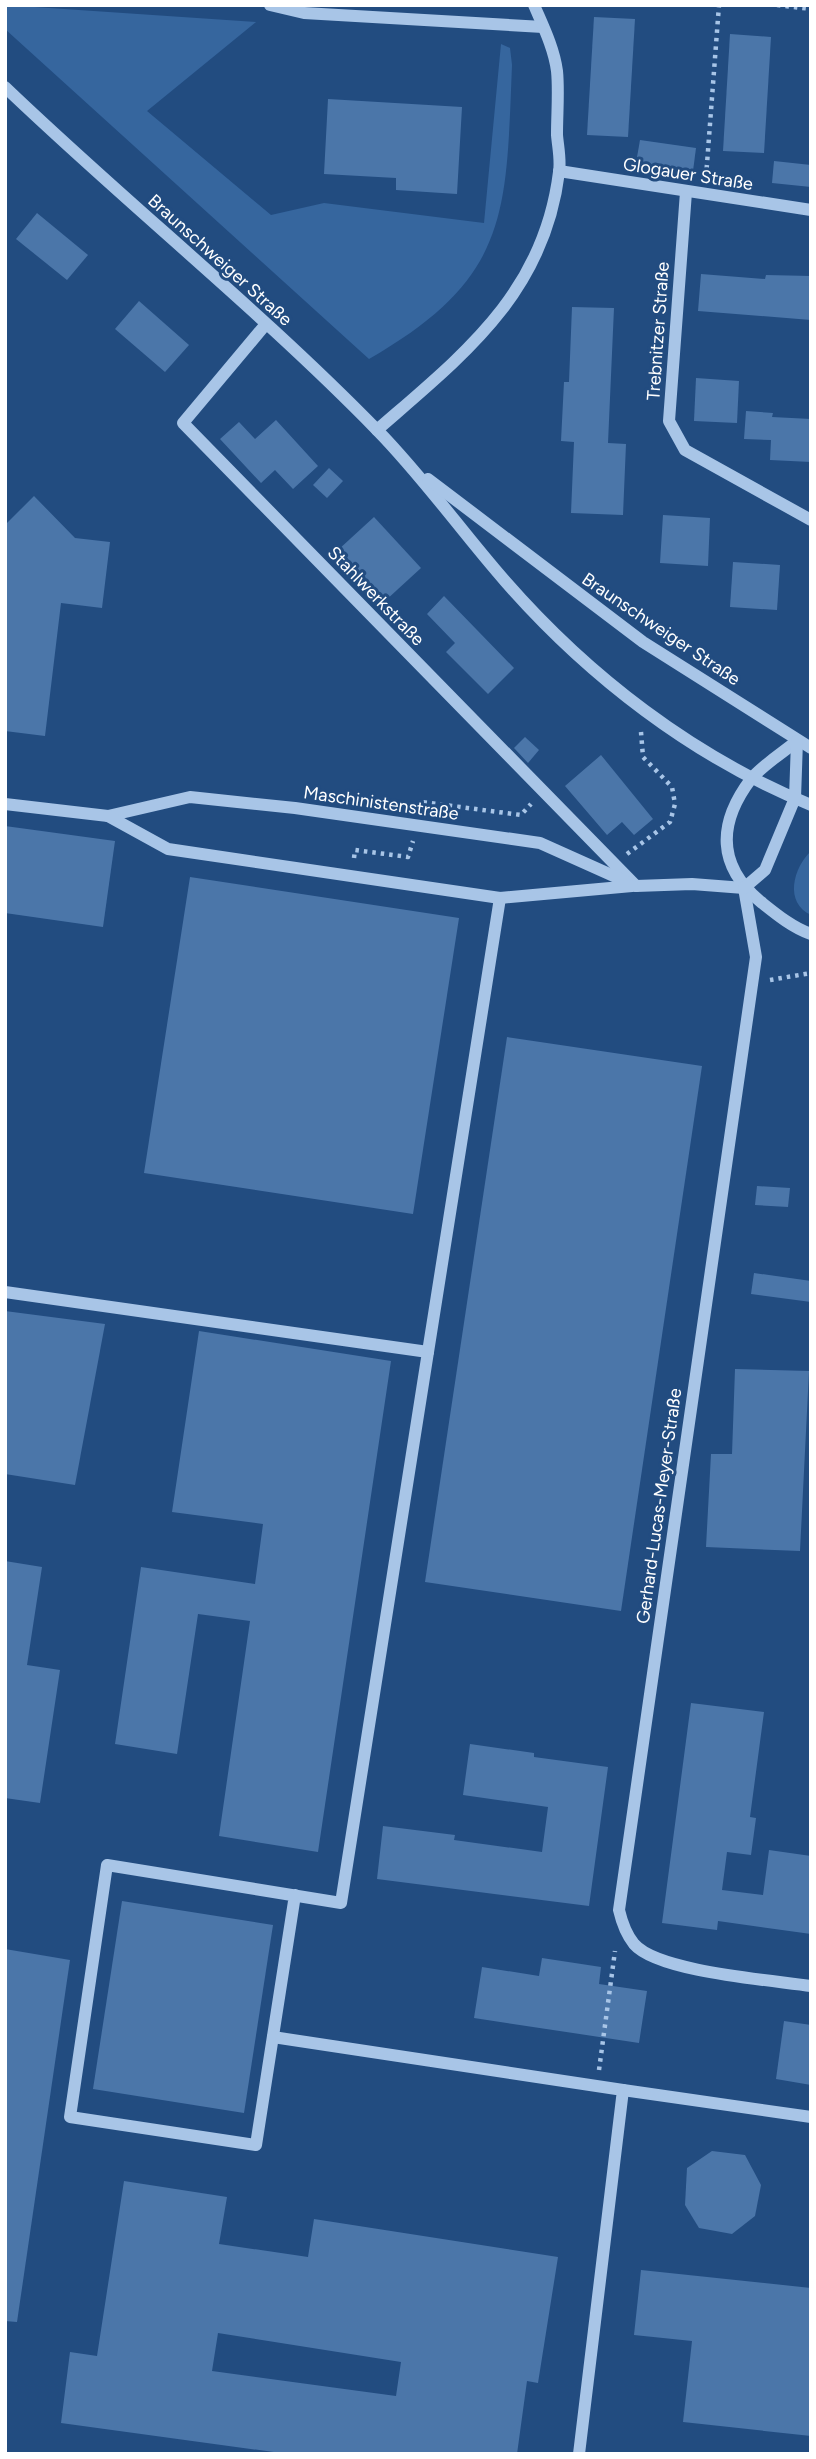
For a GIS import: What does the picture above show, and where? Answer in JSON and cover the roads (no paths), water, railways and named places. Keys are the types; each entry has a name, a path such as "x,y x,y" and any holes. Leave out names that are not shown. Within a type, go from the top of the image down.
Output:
{"street":[{"path":"270,5 304,13 543,27"},
{"path":"377,430 473,343 516,293 541,244 559,171 557,73 534,5"},
{"name":"Braunschweiger Straße","path":"5,87 80,158 266,324 377,430 409,464 506,582 564,642 622,695 694,744 752,778 811,805"},
{"name":"Glogauer Straße","path":"559,171 811,210"},
{"name":"Trebnitzer Straße","path":"685,192 669,421 685,450 811,520"},
{"name":"Stahlwerkstraße","path":"266,324 183,423 636,886"},
{"name":"Braunschweiger Straße","path":"409,464 643,642 811,748"},
{"path":"797,741 752,778 727,830 728,864 744,888 771,911 811,934"},
{"path":"744,888 765,870 795,798 797,741"},
{"name":"Maschinistenstraße","path":"5,804 108,816 190,797 295,808 540,843 636,886 692,884 744,888"},
{"path":"108,816 168,849 500,898 636,886"},
{"name":"Gerhard-Lucas-Meyer-Straße","path":"744,888 755,957 619,1910 625,1930 635,1946 669,1964 811,1986"},
{"path":"295,1895 256,2145 70,2117 107,1865 295,1895 341,1903 500,898"},
{"path":"5,1292 428,1352"},
{"path":"273,2037 811,2117"},
{"path":"579,2454 624,2090"}]}
